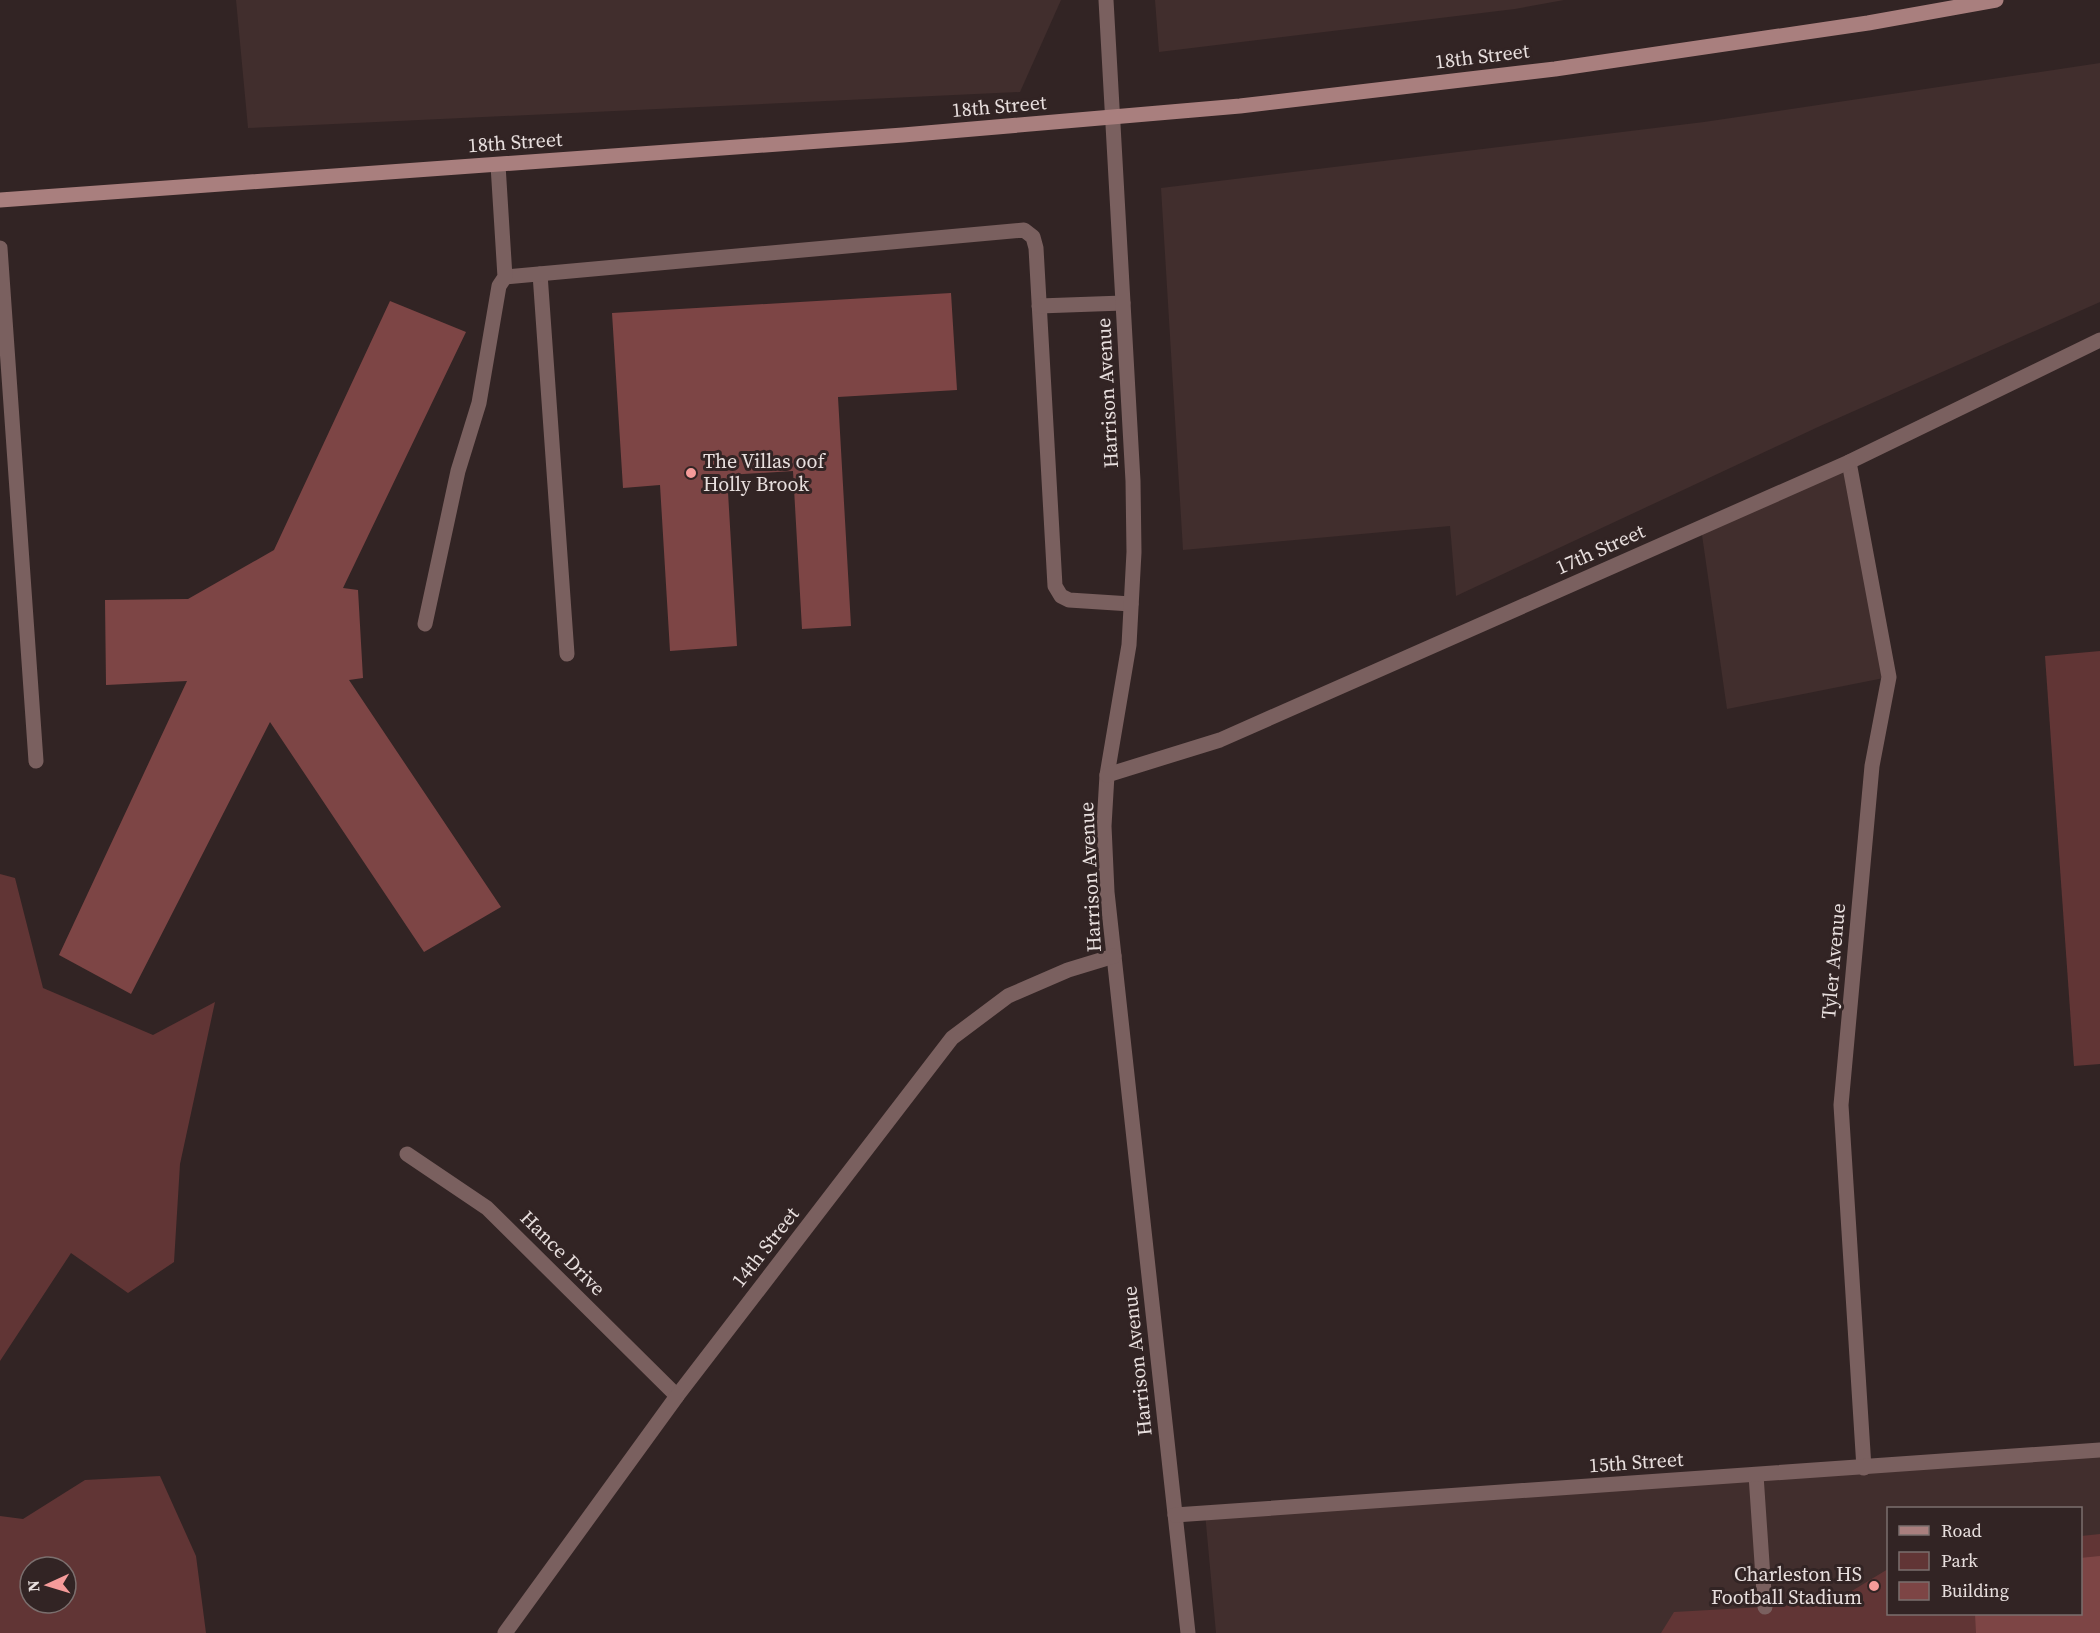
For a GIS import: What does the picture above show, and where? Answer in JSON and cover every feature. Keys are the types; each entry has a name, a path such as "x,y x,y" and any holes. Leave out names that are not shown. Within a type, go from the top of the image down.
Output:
{"main road":[{"name":"18th Street","path":"0,200 903,135 1240,106 1555,69 1868,23 1996,0"}],"street":[{"name":"Harrison Avenue","path":"1106,0 1133,482 1134,552 1129,645 1107,775 1104,826 1107,892 1188,1633"},
{"path":"425,624 458,471 479,403 499,286 505,277 498,165"},
{"path":"505,277 1024,230 1034,237 1036,248 1055,586 1061,596 1069,600 1131,604"},
{"path":"0,248 36,761"},
{"path":"540,274 567,654"},
{"path":"1040,306 1123,303"},
{"name":"17th Street","path":"1107,775 1220,740 1849,462 2100,340"},
{"name":"Tyler Avenue","path":"1849,462 1889,677 1872,766 1841,1105 1864,1468"},
{"name":"14th Street","path":"506,1633 678,1396 952,1038 1008,996 1068,970 1114,956"},
{"name":"Hance Drive","path":"408,1154 487,1208 678,1396"},
{"name":"15th Street","path":"1175,1515 2100,1450"},
{"path":"1756,1475 1765,1607"}],"shaded area":[{"path":"236,0 1061,0 1020,92 248,128"},
{"path":"1155,0 1564,0 1515,9 1159,52"},
{"path":"2100,63 2100,302 1818,427 1456,596 1450,526 1183,550 1161,188 1704,122"},
{"path":"1849,462 1889,677 1727,709 1701,528"},
{"path":"2100,1450 2100,1633 1216,1633 1205,1513"}],"green space":[{"path":"2100,651 2100,1064 2074,1066 2045,656"},
{"path":"0,874 15,878 43,988 153,1035 215,1002 180,1164 174,1262 128,1293 71,1253 0,1361"},
{"path":"160,1476 196,1556 206,1633 0,1633 0,1516 23,1519 85,1480"},
{"name":"Charleston HS Football Stadium","path":"2100,1534 2100,1633 1661,1633 1674,1612 1832,1603 1887,1570 1887,1615 2082,1615 2082,1536"}],"building":[{"name":"The Villas oof Holly Brook","path":"951,293 957,390 838,397 851,626 802,629 793,471 727,475 737,646 670,651 660,485 623,488 612,313"},
{"path":"390,301 466,332 343,588 358,590 363,678 349,680 501,907 424,952 270,722 131,994 59,955 187,681 106,685 105,600 188,599 274,550"},
{"path":"2100,1556 2100,1633 1976,1633 1975,1615 2082,1615 2082,1558"}],"place":[{"name":"The Villas oof Holly Brook","path":"691,473"},
{"name":"Charleston HS Football Stadium","path":"1874,1586"}]}
